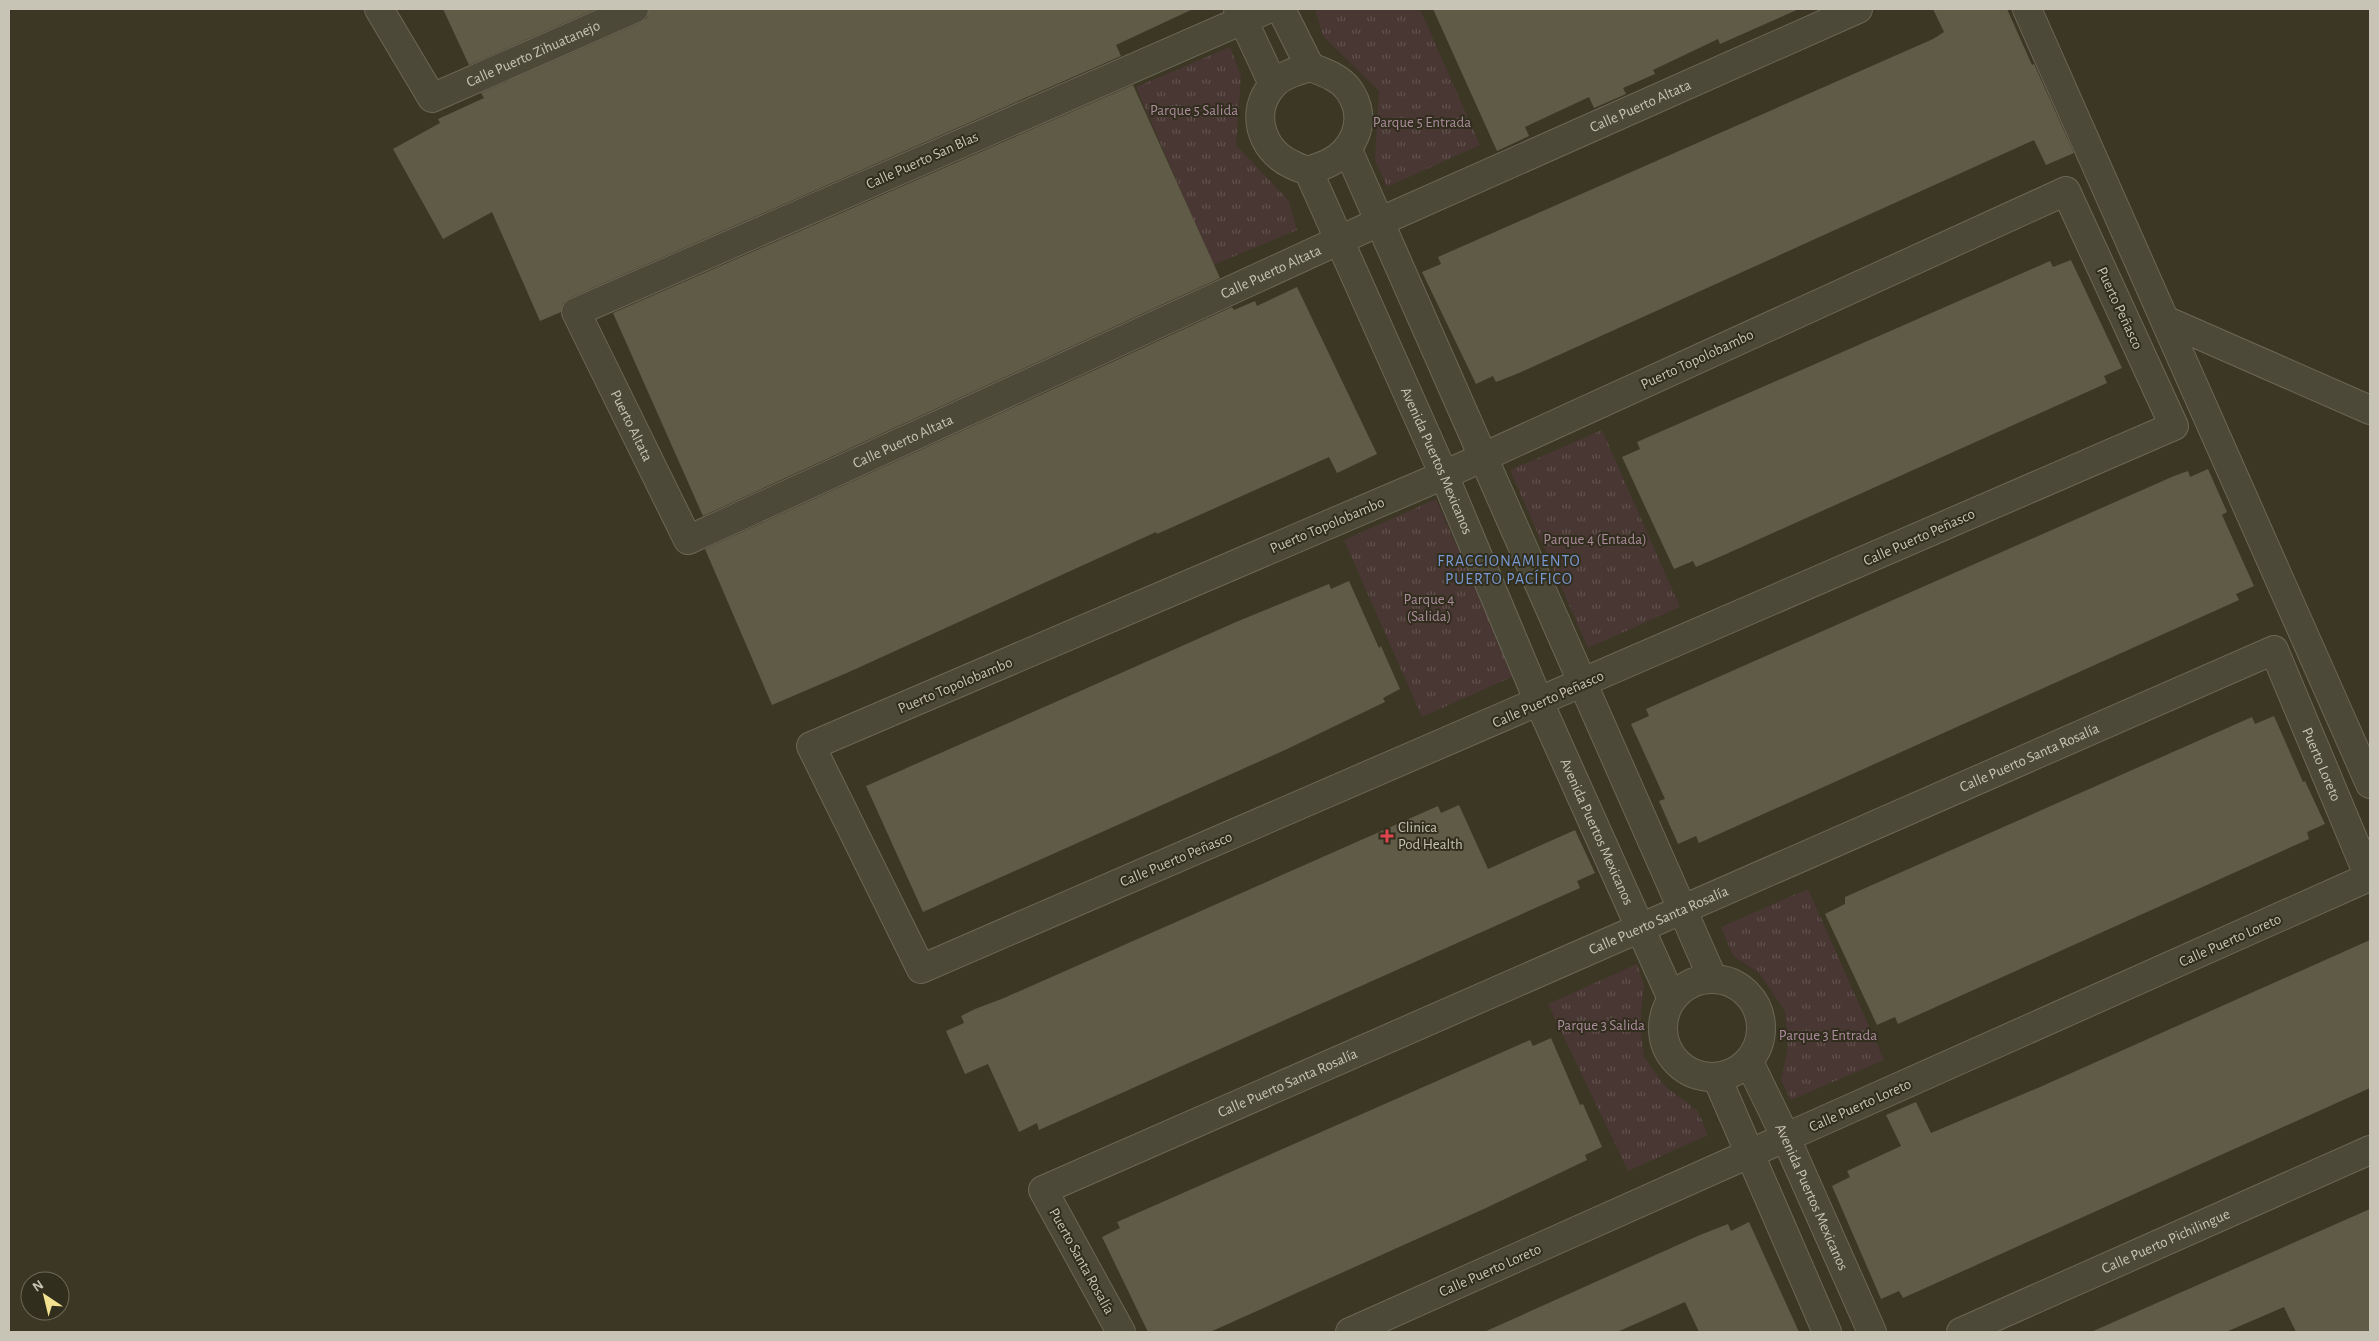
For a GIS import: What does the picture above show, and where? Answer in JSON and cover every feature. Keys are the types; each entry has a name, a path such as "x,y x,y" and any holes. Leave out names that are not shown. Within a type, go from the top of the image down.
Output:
{"street":[{"name":"Calle Puerto Zihuatanejo","path":"379,9 432,98 634,9"},
{"name":"Calle Puerto San Blas","path":"576,312 1240,14 1268,9"},
{"path":"1281,9 1310,67"},
{"name":"Calle Puerto Altata","path":"688,540 1339,240 1858,9"},
{"path":"2027,9 2370,784"},
{"path":"1240,14 1273,84"},
{"path":"1310,67 1336,78 1348,88 1356,102 1358,120 1355,137 1348,150 1331,163 1308,170 1280,159 1268,146 1261,130 1260,112 1265,96 1273,84 1290,73 1310,67"},
{"path":"1348,150 1481,457 1712,977"},
{"name":"Avenida Puertos Mexicanos","path":"1308,170 1444,476 1540,702 1672,999"},
{"name":"Puerto Peñasco","path":"2066,191 2174,426"},
{"name":"Puerto Topolobambo","path":"921,970 811,746 1444,476 1481,457 2066,191"},
{"name":"Puerto Altata","path":"576,312 688,540"},
{"path":"2165,320 2370,410"},
{"name":"Calle Puerto Peñasco","path":"921,970 2174,426"},
{"name":"Puerto Loreto","path":"2274,650 2370,877"},
{"name":"Calle Puerto Santa Rosalía","path":"1043,1190 2274,650"},
{"name":"Calle Puerto Loreto","path":"1350,1332 2370,877"},
{"path":"1712,977 1740,986 1751,997 1759,1012 1762,1029 1758,1046 1749,1062 1734,1073 1717,1078 1699,1076 1683,1068 1671,1056 1664,1039 1664,1022 1672,999 1693,982 1712,977"},
{"name":"Avenida Puertos Mexicanos","path":"1749,1062 1786,1138 1872,1332"},
{"path":"1717,1078 1827,1332"},
{"name":"Calle Puerto Pichilingue","path":"1961,1332 2370,1150"},
{"name":"Puerto Santa Rosalía","path":"1043,1190 1121,1332"}],"green space":[{"name":"Parque 5 Entrada","path":"1315,9 1420,9 1480,145 1387,187 1375,160 1379,91 1323,36"},
{"name":"Parque 5 Salida","path":"1230,47 1241,76 1236,145 1289,201 1297,230 1213,265 1136,87"},
{"name":"Parque 4 (Entada)","path":"1602,430 1680,607 1588,648 1510,470"},
{"name":"Parque 4 (Salida)","path":"1436,499 1514,676 1422,717 1344,540"},
{"name":"Parque 3 Entrada","path":"1808,889 1884,1060 1791,1100 1781,1080 1788,1046 1785,1011 1759,973 1733,956 1721,927"},
{"name":"Parque 3 Salida","path":"1637,964 1644,986 1640,1023 1644,1057 1666,1087 1698,1111 1708,1135 1628,1171 1548,1004"}],"building":[{"path":"443,9 596,9 469,65"},
{"path":"649,9 1193,9 1116,45 1121,56 570,298 563,303 561,312 540,321 492,212 443,239 393,149 440,123 438,119 484,98 481,93 640,23 647,18"},
{"path":"1433,9 1799,9 1720,44 1718,39 1653,70 1655,74 1623,88 1626,94 1594,108 1589,97 1525,127 1529,136 1497,151"},
{"path":"1933,9 2007,9 2074,153 2046,165 2034,140 1519,373 1496,382 1493,376 1476,384 1422,272 1441,264 1438,257 1933,39 1944,32"},
{"path":"1133,85 1220,278 703,516 613,313"},
{"path":"2071,260 2122,368 2104,376 2107,383 1724,555 1696,567 1693,561 1674,569 1622,457 1640,449 1637,442 2050,261 2053,267"},
{"path":"1297,287 1377,454 1337,473 1329,457 1157,534 1156,532 849,672 772,705 705,549 1232,307 1234,310 1255,301 1257,306"},
{"path":"2208,469 2227,512 2222,515 2254,586 2236,594 2239,600 1699,843 1696,836 1678,844 1659,801 1665,799 1631,724 1649,716 1646,709 2174,476 2188,471 2190,477"},
{"path":"1349,581 1400,689 1383,698 1385,702 1285,750 923,912 866,786 1236,622 1329,584 1331,589"},
{"path":"2274,716 2303,782 2305,781 2325,824 2307,832 2309,839 1898,1024 1895,1017 1877,1025 1825,914 1845,904 1845,897 2252,717 2255,724"},
{"path":"1459,805 1488,869 1575,830 1595,873 1577,881 1580,888 1039,1130 1037,1123 1019,1132 988,1064 965,1074 946,1031 964,1023 961,1016 1438,806 1441,813"},
{"path":"2370,940 2370,1088 1903,1298 1899,1291 1881,1299 1832,1186 1850,1177 1847,1171 1901,1146 1886,1115 1916,1102 1931,1133 2040,1087"},
{"path":"1551,1038 1580,1105 1583,1104 1602,1147 1585,1155 1587,1160 1486,1208 1210,1332 1148,1332 1102,1237 1120,1228 1117,1222 1530,1040 1533,1046"},
{"path":"2370,1209 2370,1332 2296,1332 2284,1307 2226,1332 2091,1332"},
{"path":"1749,1222 1799,1332 1699,1332 1685,1302 1617,1332 1484,1332 1700,1235 1728,1224 1731,1231"}],"place":[{"name":"Clinica Pod Health","path":"1387,836"}],"district":[{"name":"FRACCIONAMIENTO PUERTO PACÍFICO","path":"1509,569"}]}
